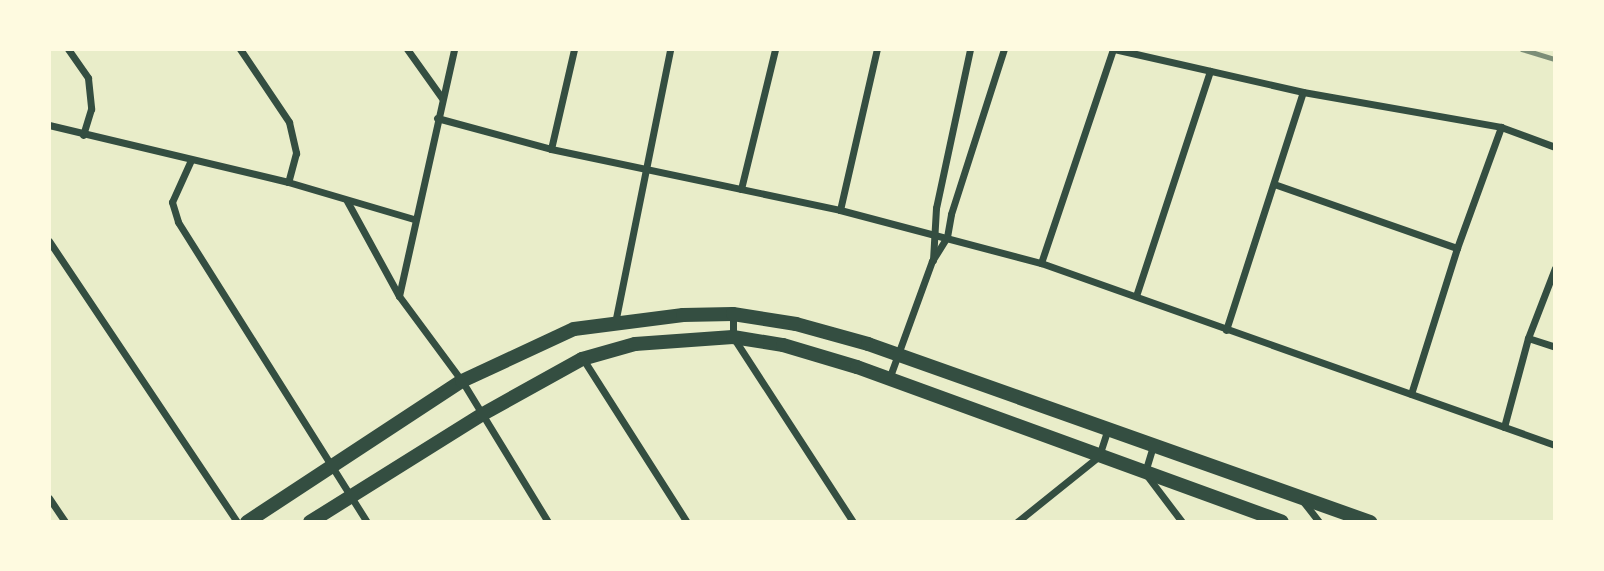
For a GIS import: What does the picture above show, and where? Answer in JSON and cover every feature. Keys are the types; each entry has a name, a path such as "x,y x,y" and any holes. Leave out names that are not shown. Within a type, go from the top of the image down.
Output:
{"main road":[{"path":"247,522 462,381 574,329 683,314 733,314 796,324 898,354 1370,522"},
{"path":"310,522 483,414 582,359 635,344 733,337 783,345 890,379 1282,522"}],"street":[{"path":"68,49 88,78 91,109 83,135"},
{"path":"240,49 289,122 296,153 288,182"},
{"path":"407,49 442,98"},
{"path":"398,296 454,49"},
{"path":"551,149 574,49"},
{"path":"615,323 670,49"},
{"path":"741,189 775,49"},
{"path":"840,211 877,49"},
{"path":"932,261 933,233 970,49"},
{"path":"890,379 932,261 947,237 1004,49"},
{"path":"1041,263 1114,49 1303,92 1500,127 1555,147"},
{"path":"1136,296 1210,71"},
{"path":"1226,330 1303,92"},
{"path":"437,118 551,149 933,233 1041,263 1555,445"},
{"path":"49,125 288,182 414,219"},
{"path":"1411,394 1457,248 1500,127"},
{"path":"191,160 172,202 178,222 367,522"},
{"path":"1274,184 1457,248"},
{"path":"347,201 398,296 462,381 548,522"},
{"path":"49,241 237,522"},
{"path":"1504,427 1528,338 1555,268"},
{"path":"733,314 733,337 853,522"},
{"path":"1528,338 1555,347"},
{"path":"582,359 687,522"},
{"path":"1017,522 1099,456 1108,429"},
{"path":"1153,445 1145,473 1182,522"},
{"path":"1300,497 1319,522"},
{"path":"49,498 65,522"}],"railway":[{"path":"1522,49 1555,59"}]}
